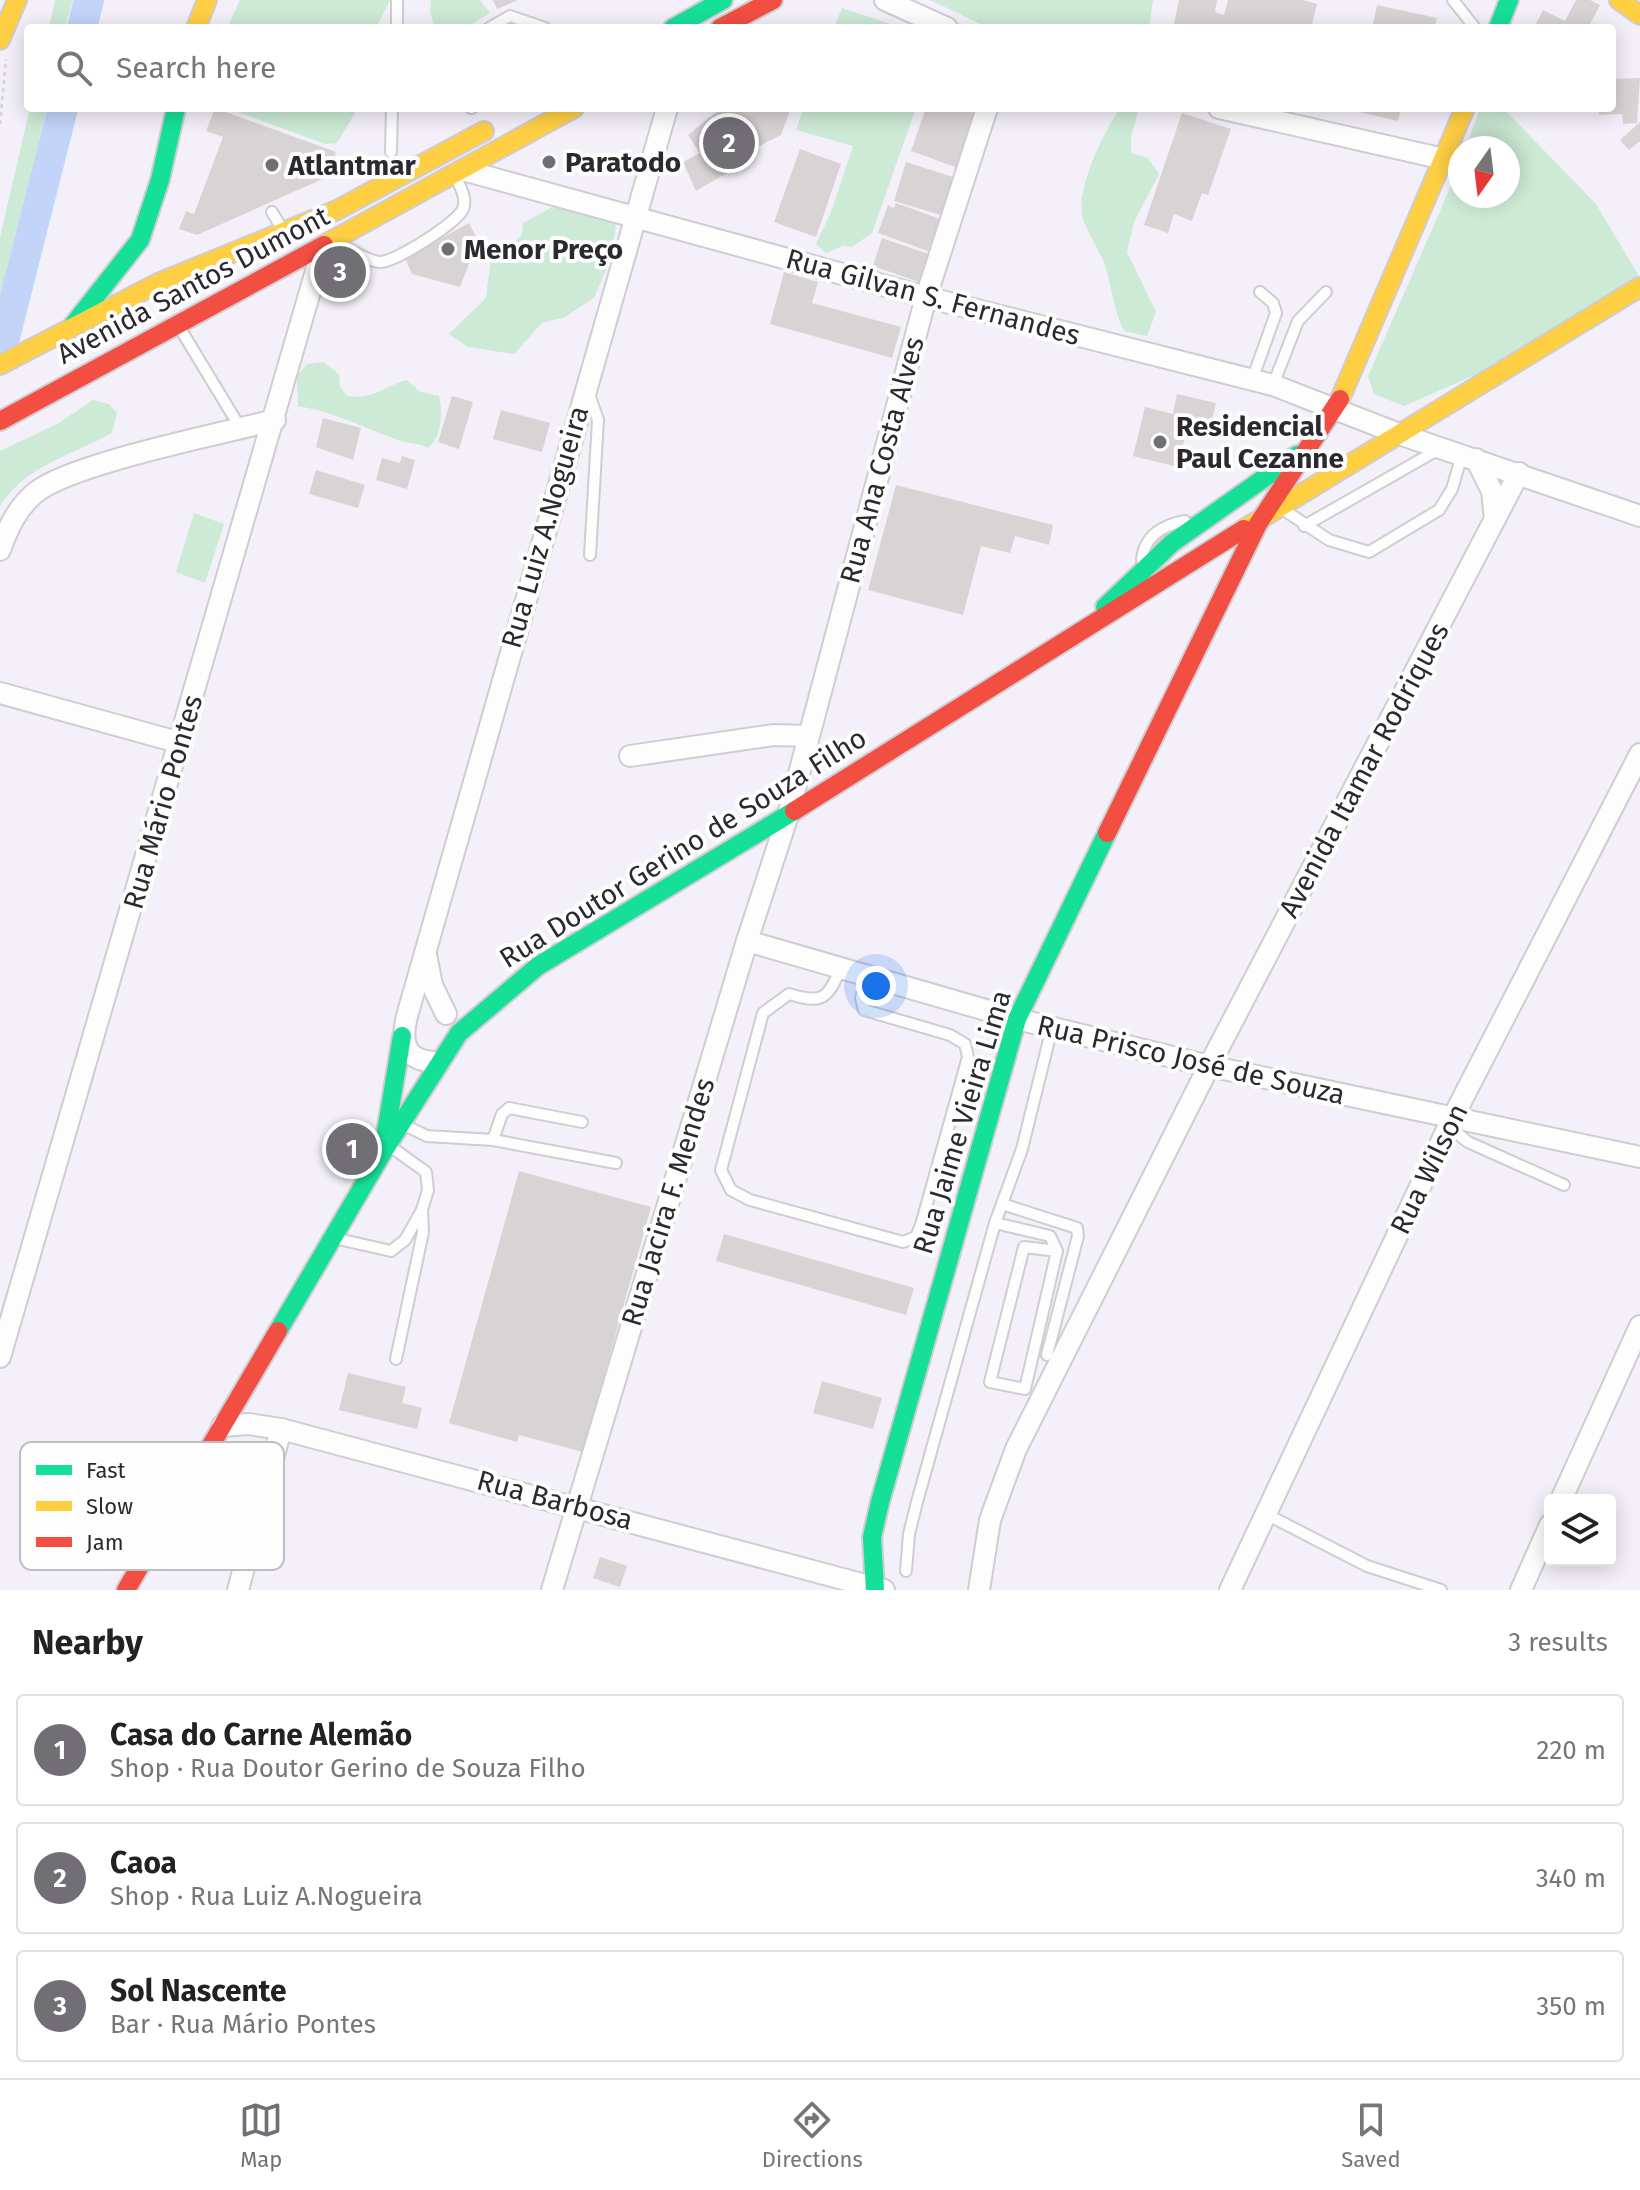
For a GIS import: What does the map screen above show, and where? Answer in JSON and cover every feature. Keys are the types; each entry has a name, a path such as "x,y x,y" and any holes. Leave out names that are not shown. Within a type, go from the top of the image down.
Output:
{"main road":[{"path":"0,40 17,0"},
{"path":"198,24 207,0"},
{"path":"680,24 723,0"},
{"path":"728,24 773,0"},
{"path":"1500,24 1509,0"},
{"path":"1621,1 1640,15"},
{"path":"73,325 140,240 160,180 175,112"},
{"name":"Avenida Santos Dumont","path":"0,421 567,112"},
{"name":"Rua Jaime Vieira Lima","path":"871,1588 872,1537 880,1502 1017,1019 1258,524 1336,409 1463,112"},
{"name":"Avenida Santos Dumont","path":"0,365 158,283 285,234 424,155 498,123"},
{"name":"Rua Doutor Gerino de Souza Filho","path":"213,1442 439,1062 459,1033 538,966 788,815 1085,628 1640,287"},
{"name":"Rua Doutor Gerino de Souza Filho","path":"1085,628 1142,567 1195,523 1309,448"},
{"path":"385,1148 404,1026"},
{"name":"Rua Doutor Gerino de Souza Filho","path":"126,1590 138,1570"}],"street":[{"path":"885,0 938,24"},
{"name":"Rua Luiz A.Nogueira","path":"404,1026 585,385 666,112"},
{"name":"Rua Ana Costa Alves","path":"788,815 926,297 986,112"},
{"path":"1237,112 1444,159"},
{"name":"Rua Gilvan S. Fernandes","path":"459,172 634,216 926,297 1273,385 1399,434 1640,516"},
{"name":"Rua Mário Pontes","path":"0,1357 5,1317 181,743 329,244"},
{"path":"0,550 20,508 38,490 86,470 275,420"},
{"path":"1469,457 1492,491 1495,520"},
{"name":"Avenida Itamar Rodriques","path":"979,1590 990,1520 1016,1449 1209,1066 1519,473"},
{"path":"0,693 181,743"},
{"path":"630,756 774,735 808,736"},
{"name":"Rua Wilson","path":"1230,1590 1451,1123 1637,765"},
{"name":"Rua Jacira F. Mendes","path":"552,1590 747,941 788,815"},
{"name":"Rua Prisco José de Souza","path":"747,941 1017,1019 1209,1066 1451,1123 1640,1157"},
{"name":"Rua Luiz A.Nogueira","path":"425,947 432,985 459,1033"},
{"path":"439,1062 417,1060 407,1052 404,1026 446,1014"},
{"path":"1564,1494 1640,1326"},
{"name":"Rua Barbosa","path":"222,1426 249,1424 281,1429 576,1505 871,1588"},
{"path":"278,1442 281,1429"},
{"path":"1521,1590 1544,1538"},
{"path":"238,1590 243,1570"}],"lane":[{"path":"2,0 8,20"},
{"path":"397,0 397,24"},
{"path":"1453,0 1472,24"},
{"path":"496,24 510,16 533,24"},
{"path":"391,152 392,112"},
{"path":"329,244 368,259 386,261 455,222 463,208 464,196 459,172"},
{"path":"272,212 285,234"},
{"path":"1252,380 1276,313 1273,303 1260,292"},
{"path":"1273,385 1298,321 1326,292"},
{"path":"178,325 241,429"},
{"path":"585,385 598,420 590,555"},
{"path":"1304,526 1441,448"},
{"path":"1282,509 1329,540 1369,552 1439,510 1469,457"},
{"path":"841,968 824,997 816,1000 789,994 763,1013 721,1170 731,1190 750,1200 903,1242 916,1237 921,1225 968,1057 965,1044 950,1035 864,1010 861,998 867,976"},
{"path":"906,1571 909,1534 995,1223 1022,1149 1052,1028"},
{"path":"493,1140 502,1114 509,1108 582,1122"},
{"path":"400,1123 427,1136 493,1140 616,1163"},
{"path":"1451,1123 1468,1142 1564,1185"},
{"path":"332,1238 391,1251 405,1240 422,1210 428,1190 426,1172 385,1148"},
{"path":"1002,1204 1077,1228 1078,1236 1047,1355"},
{"path":"396,1359 423,1232 422,1210"},
{"path":"995,1223 1050,1236 1057,1251 1025,1389 990,1382 1024,1247 1057,1251"},
{"path":"1266,1514 1367,1566 1441,1590"}],"green space":[{"path":"55,0 73,0 66,24 50,24"},
{"path":"240,0 390,0 378,24 229,24"},
{"path":"431,0 480,0 490,13 472,24 434,24"},
{"path":"930,0 1153,0 1150,24 981,24"},
{"path":"842,8 891,24 836,24"},
{"path":"29,112 46,112 0,310 0,237"},
{"path":"238,112 356,112 337,143 325,144"},
{"path":"803,112 915,112 872,233 852,247 843,246 826,253 816,244 831,212 853,146 796,130"},
{"path":"1118,112 1138,112 1131,137 1131,153 1148,158 1159,174 1134,222 1127,252 1156,312 1147,336 1124,331 1105,265 1081,210 1086,180 1106,131"},
{"path":"1479,112 1507,112 1596,204 1640,278 1498,365 1404,406 1374,394 1368,376 1448,193 1448,208 1520,208 1520,136 1470,136"},
{"path":"556,205 600,214 616,225 612,256 594,298 565,317 542,323 514,354 468,347 449,334 486,298 492,249 509,249 522,234 523,223"},
{"path":"323,362 339,374 340,387 347,396 371,395 406,380 421,392 439,396 440,424 433,443 428,448 402,441 337,416 298,406 297,376 307,364"},
{"path":"93,400 109,404 117,413 112,433 36,471 0,506 0,451 59,423"},
{"path":"194,513 224,524 205,583 176,572"}],"building":[{"path":"493,0 518,0 497,9"},
{"path":"1179,0 1217,0 1215,12 1224,15 1228,0 1302,0 1317,4 1312,24 1174,24"},
{"path":"1576,0 1590,0 1600,5 1590,24 1536,24 1543,10 1565,21"},
{"path":"1377,5 1437,18 1435,24 1373,24"},
{"path":"1640,78 1637,123 1623,124 1622,114 1599,115 1599,112 1616,112 1616,79"},
{"name":"Atlantmar","path":"213,112 226,112 336,152 327,177 197,235 179,229 186,211 194,214 223,137 206,131"},
{"path":"716,112 790,112 781,135 751,150 753,158 696,191 683,162 700,153 688,135"},
{"path":"925,112 976,114 958,168 911,151"},
{"path":"1359,112 1400,112 1398,121"},
{"path":"1182,113 1231,129 1208,195 1202,193 1192,221 1174,214 1168,233 1144,225"},
{"path":"1640,122 1640,141 1629,150 1620,140"},
{"path":"800,149 841,164 816,237 774,222"},
{"path":"906,162 956,178 944,216 894,201"},
{"path":"896,203 940,219 928,251 878,233 888,205 894,208"},
{"name":"Menor Preço","path":"469,223 478,241 460,287 412,274 405,258"},
{"path":"882,238 931,255 923,279 919,282 873,266"},
{"path":"784,272 818,282 812,303 901,327 892,358 770,324"},
{"name":"Residencial Paul Cezanne","path":"1177,394 1216,403 1210,428 1188,423 1178,467 1133,456 1145,407 1173,414"},
{"path":"452,396 473,402 459,449 438,442"},
{"path":"501,410 550,423 542,452 493,439"},
{"path":"323,418 361,428 353,460 316,447"},
{"path":"402,456 415,460 407,489 376,480 382,458 400,463"},
{"path":"316,470 365,485 358,508 309,494"},
{"path":"896,485 1053,525 1049,545 1015,536 1010,553 981,546 963,615 868,590"},
{"path":"519,1171 651,1207 583,1452 519,1435 517,1442 449,1423"},
{"path":"724,1234 914,1288 906,1315 716,1261"},
{"path":"348,1373 406,1387 402,1403 422,1408 417,1429 339,1410"},
{"path":"822,1381 882,1398 873,1429 813,1413"},
{"path":"600,1557 627,1566 620,1587 593,1578"}],"waterway":[{"path":"83,24 89,0"},
{"path":"0,357 62,112"}],"traffic: fast":[{"path":"680,24 723,0"},
{"path":"1500,24 1509,0"},
{"path":"73,325 140,240 160,180 175,112"},
{"path":"1105,607 1172,543 1297,455"},
{"path":"278,1331 383,1152 459,1033 538,966 794,811"},
{"path":"875,1590 872,1537 880,1502 1017,1019 1107,833"},
{"path":"385,1138 402,1036"}],"traffic: slow":[{"path":"0,40 17,0"},
{"path":"198,24 207,0"},
{"path":"1619,0 1640,15"},
{"path":"324,245 567,112"},
{"path":"1340,399 1463,112"},
{"path":"0,365 158,283 337,210 484,131"},
{"path":"1244,529 1640,287"}],"traffic: jam":[{"path":"728,24 773,0"},
{"path":"0,421 324,245"},
{"path":"1107,833 1258,524 1340,399"},
{"path":"794,811 1244,529"},
{"path":"213,1442 278,1331"},
{"path":"126,1590 138,1570"}],"place":[{"name":"Caoa","path":"729,143"},
{"name":"Paratodo","path":"549,162"},
{"name":"Atlantmar","path":"272,165"},
{"name":"Menor Preço","path":"448,249"},
{"name":"Sol Nascente","path":"340,272"},
{"name":"Residencial Paul Cezanne","path":"1160,442"},
{"name":"Casa do Carne Alemão","path":"352,1149"}]}
